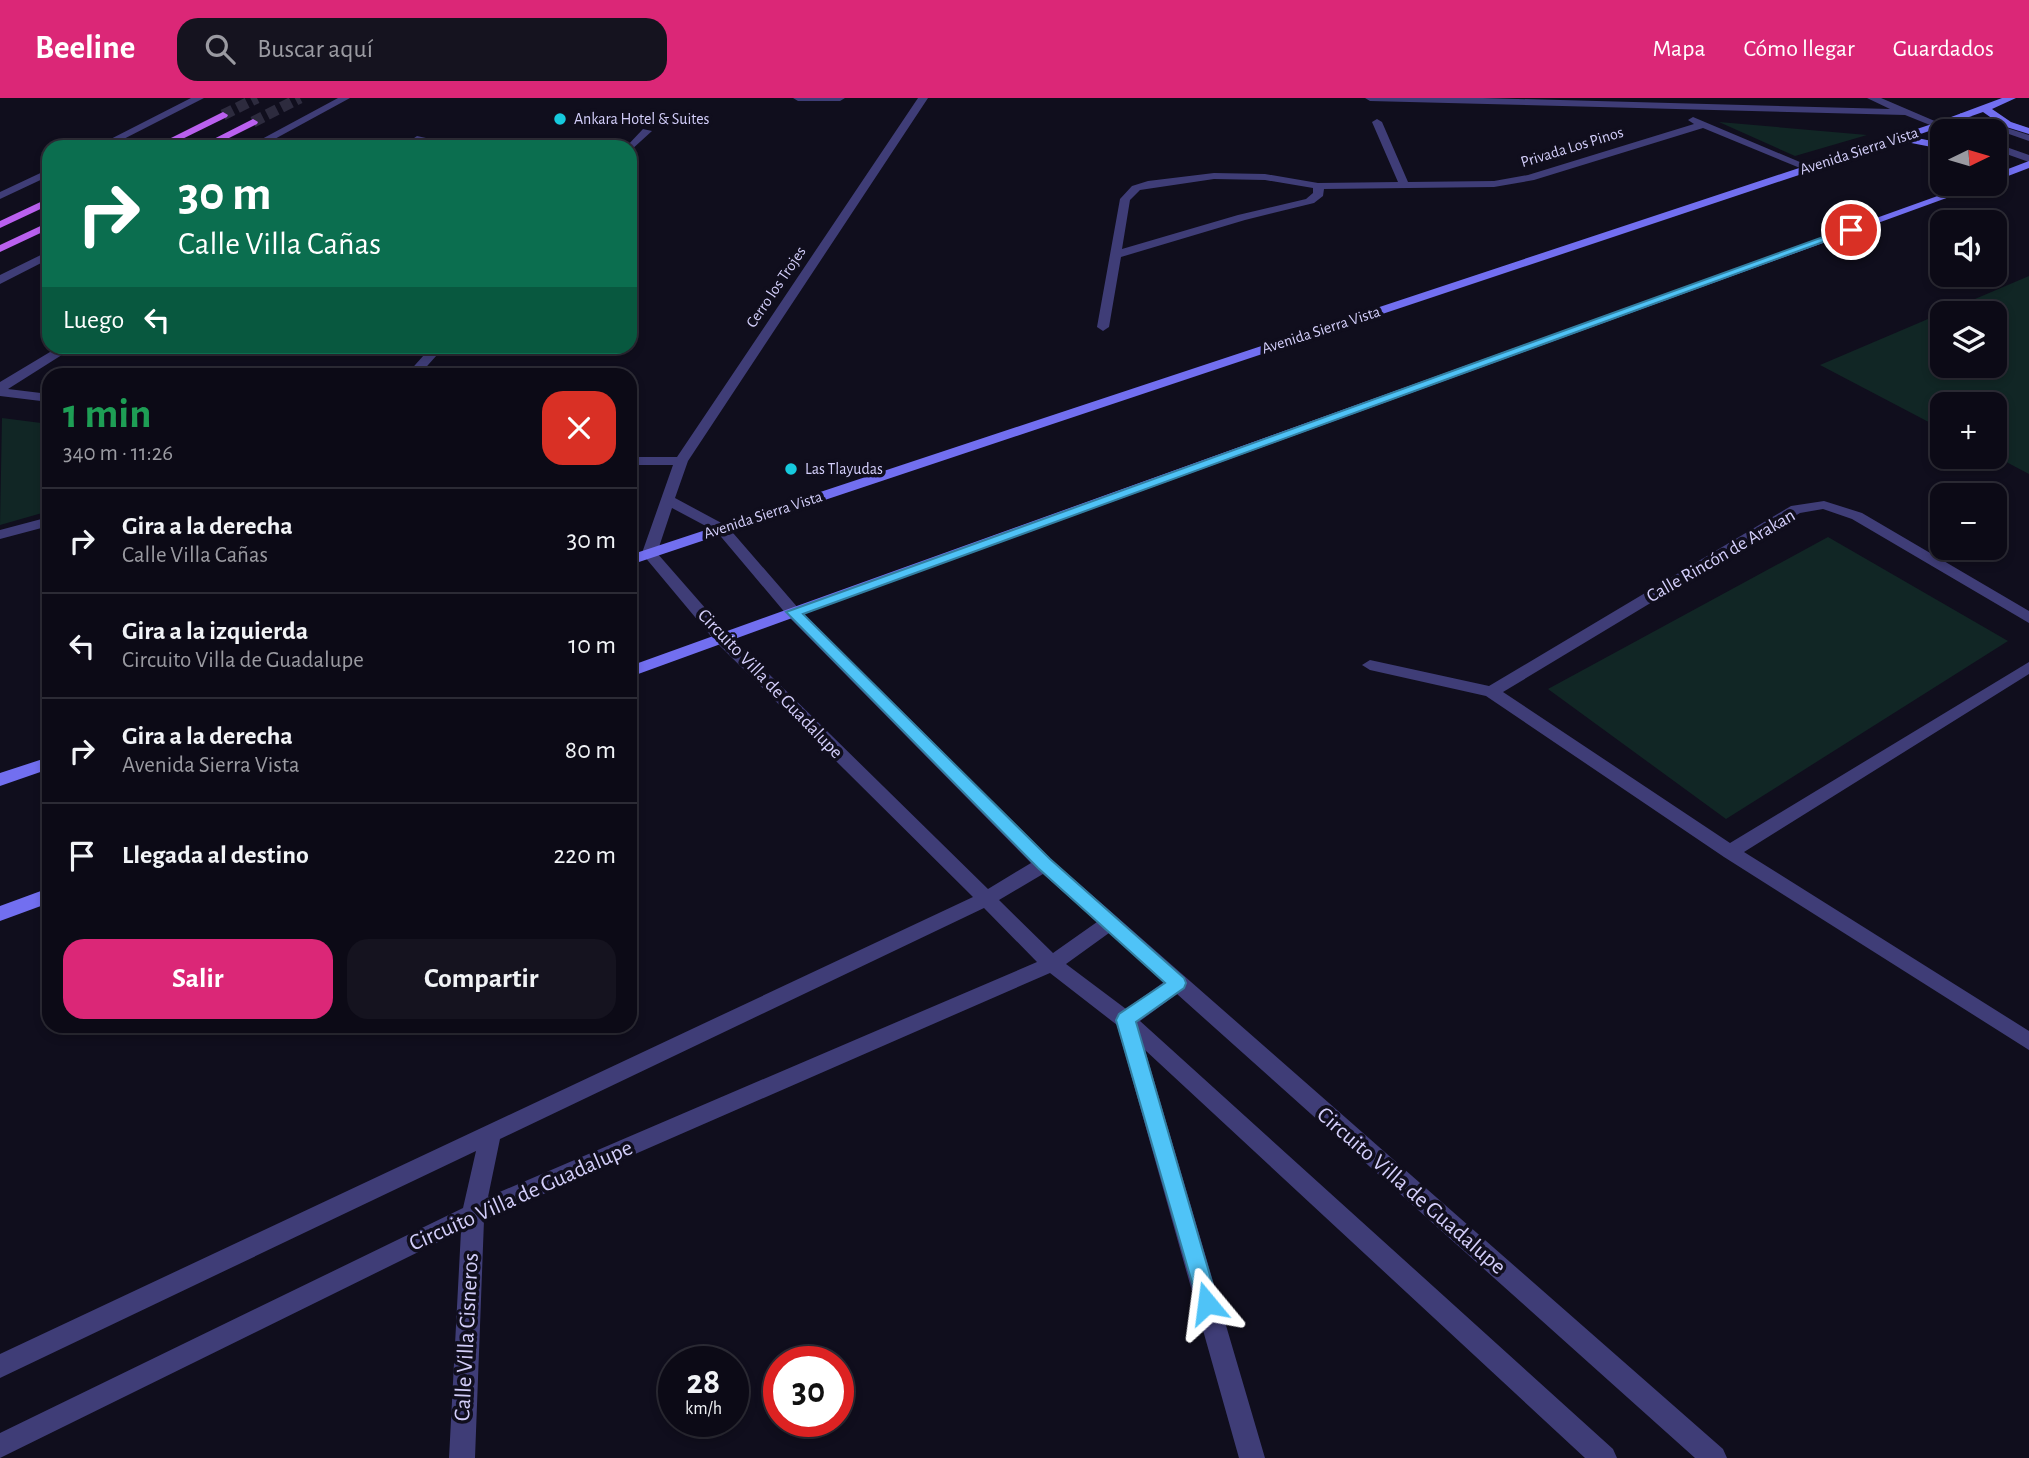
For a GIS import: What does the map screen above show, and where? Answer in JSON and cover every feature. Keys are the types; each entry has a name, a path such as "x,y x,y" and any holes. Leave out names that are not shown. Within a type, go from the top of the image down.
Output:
{"main road":[{"name":"Avenida Sierra Vista","path":"1954,119 2011,98"},
{"path":"1984,107 2007,124 2029,131"},
{"path":"172,140 223,115"},
{"path":"217,140 253,122"},
{"name":"Avenida Sierra Vista","path":"639,557 1930,128"},
{"path":"1898,138 1930,144"},
{"path":"2007,172 2029,164"},
{"path":"637,669 1947,196"},
{"path":"0,225 42,204"},
{"path":"0,249 42,228"},
{"path":"0,780 42,765"},
{"path":"0,914 42,898"}],"street":[{"path":"114,140 199,98"},
{"path":"265,140 345,98"},
{"path":"798,98 840,98"},
{"name":"Cerro los Trojes","path":"639,557 668,500 681,461 923,98"},
{"path":"1370,98 1907,112"},
{"path":"1641,98 1809,168"},
{"path":"1872,98 1930,121"},
{"path":"314,100 319,111"},
{"path":"1964,115 2029,138"},
{"path":"1377,122 1404,184"},
{"name":"Privada Los Pinos","path":"1103,327 1125,199 1136,188 1152,183 1233,175 1318,186 1494,184 1530,178 1704,124"},
{"path":"637,141 647,131"},
{"path":"2007,151 2029,159"},
{"path":"0,196 42,175"},
{"path":"1116,255 1242,217 1310,201 1319,194 1318,186"},
{"path":"0,281 42,258"},
{"path":"0,390 57,354"},
{"path":"418,368 431,354"},
{"path":"0,390 42,397"},
{"path":"637,461 681,461"},
{"path":"668,500 722,529"},
{"name":"Calle Rincón de Arakan","path":"1491,692 1796,509 1824,505 1857,516 2029,618"},
{"path":"0,534 42,523"},
{"name":"Circuito Villa de Guadalupe","path":"722,529 793,612 1044,864 1714,1458"},
{"name":"Circuito Villa de Guadalupe","path":"639,557 1052,964 1126,1020 1604,1458"},
{"path":"1370,665 1491,692 1730,852 2029,1042"},
{"path":"1730,852 2029,667"},
{"path":"0,1366 986,899 1044,864"},
{"name":"Circuito Villa de Guadalupe","path":"0,1446 473,1214 1052,964 1109,923"},
{"path":"1177,983 1126,1020 1252,1458"},
{"name":"Calle Villa Cisneros","path":"462,1458 473,1214 491,1133"}],"green space":[{"path":"1719,122 1867,135 1795,156"},
{"path":"2029,276 2029,474 2007,462 2007,392 1930,392 1930,423 1820,365 1930,318 1930,378 2007,378 2007,301 1970,301"},
{"path":"2,418 42,423 42,513 0,525"},
{"path":"1828,537 2008,641 1726,819 1548,689"}],"tunnel":[{"path":"223,115 257,98"},
{"path":"253,122 300,98"}],"place":[{"name":"Ankara Hotel & Suites","path":"560,119"},
{"name":"Las Tlayudas","path":"791,469"}],"route":[{"path":"1207,1303 1126,1020 1177,983 1044,864 793,612 1851,230"}]}
